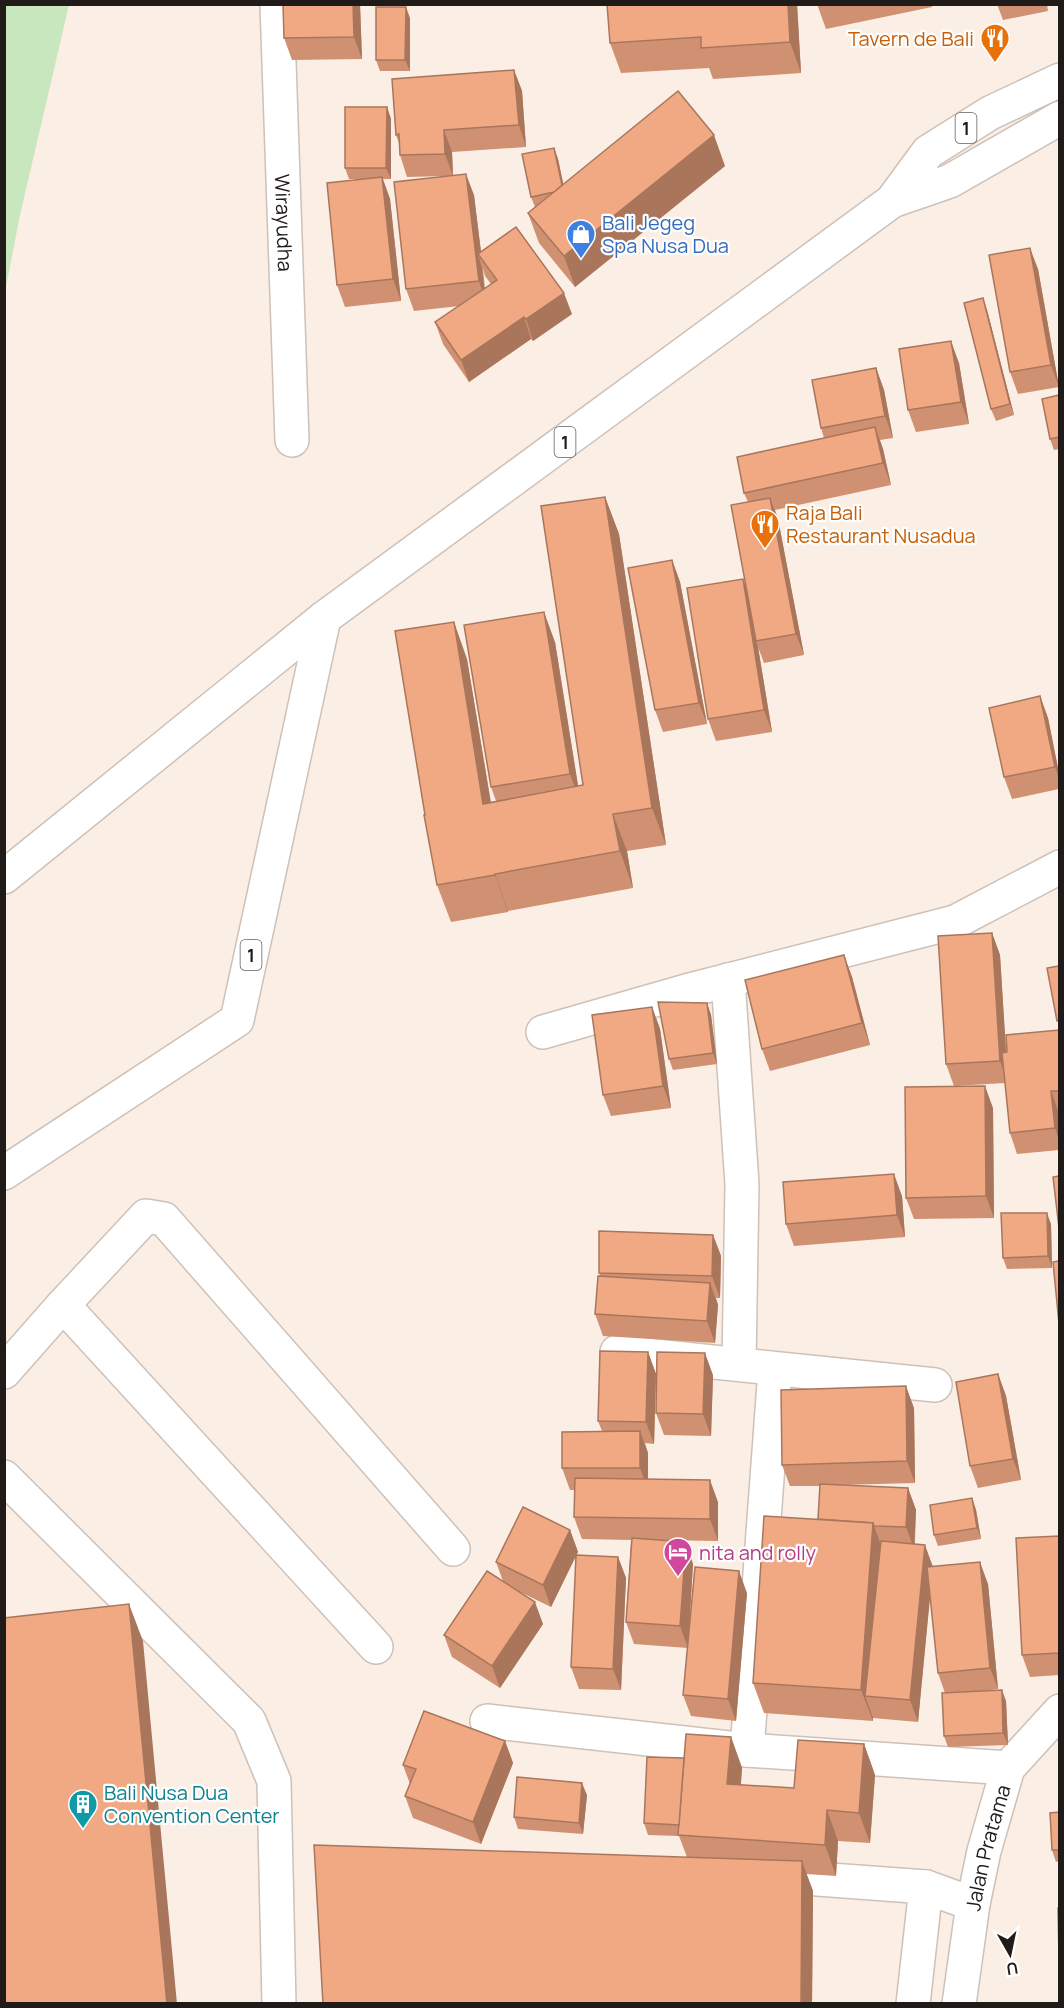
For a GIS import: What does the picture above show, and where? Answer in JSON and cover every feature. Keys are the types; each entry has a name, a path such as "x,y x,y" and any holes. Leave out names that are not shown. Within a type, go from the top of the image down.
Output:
{"main road":[{"name":"Wirayudha","path":"277,4 292,441"},
{"name":"1","path":"892,201 928,152 990,113 1059,80"},
{"name":"1","path":"4,877 324,618 892,201 950,181 1059,118"},
{"name":"1","path":"4,1173 237,1020 324,618"},
{"path":"543,1032 728,980 955,922 1059,867"},
{"path":"728,980 742,1184 739,1364"},
{"path":"4,1372 146,1216 164,1219 453,1549"},
{"path":"63,1305 376,1647"},
{"path":"617,1352 935,1385"},
{"path":"747,1750 775,1370"},
{"path":"4,1477 249,1721 274,1781 279,2004"},
{"name":"Jalan Pratama","path":"958,2004 973,1904 984,1851 1008,1768 1059,1712"},
{"path":"487,1721 747,1750 1008,1768"},
{"path":"727,1872 926,1887 973,1904"},
{"path":"913,2004 926,1887"}],"green space":[{"path":"5,4 69,5 20,215 5,292"}],"building":[{"path":"283,4 353,4 354,37 284,38"},
{"path":"607,4 788,4 790,42 701,48 701,37 610,43"},
{"path":"376,7 406,7 405,60 376,60"},
{"path":"514,70 519,125 444,130 445,154 400,155 399,134 396,135 392,79"},
{"path":"678,91 714,135 564,256 528,213"},
{"path":"345,107 387,107 386,168 345,168"},
{"path":"554,148 562,185 554,192 531,197 522,154"},
{"path":"466,174 479,281 406,289 394,182"},
{"path":"382,177 393,279 337,285 327,183"},
{"path":"516,227 564,293 461,360 435,322 497,280 478,254"},
{"path":"1030,248 1051,365 1010,372 989,255"},
{"path":"983,298 1010,404 991,409 964,303"},
{"path":"951,341 961,402 908,410 899,349"},
{"path":"876,368 885,416 821,428 812,380"},
{"path":"1059,395 1059,437 1050,439 1042,399"},
{"path":"875,427 883,463 744,493 737,457"},
{"path":"605,497 652,808 613,814 620,851 437,885 395,631 454,622 483,804 583,785 541,506"},
{"path":"770,498 796,634 756,641 731,505"},
{"path":"672,560 699,703 655,710 628,568"},
{"path":"743,579 764,710 708,719 687,588"},
{"path":"544,612 570,774 491,787 464,625"},
{"path":"1040,696 1055,767 1004,777 989,708"},
{"path":"992,933 1000,1061 946,1064 938,936"},
{"path":"844,955 862,1023 762,1049 745,980"},
{"path":"1059,966 1059,1021 1057,1021 1047,968"},
{"path":"658,1002 707,1003 713,1053 669,1059"},
{"path":"652,1007 663,1086 603,1095 592,1015"},
{"path":"1059,1030 1059,1091 1051,1091 1055,1128 1010,1133 1002,1053 1007,1052 1006,1035"},
{"path":"985,1086 986,1196 906,1198 905,1087"},
{"path":"894,1174 897,1215 786,1224 783,1182"},
{"path":"1059,1176 1059,1228 1053,1177"},
{"path":"1001,1213 1047,1213 1048,1256 1003,1258"},
{"path":"599,1231 713,1235 712,1276 599,1273"},
{"path":"1059,1261 1059,1324 1053,1262"},
{"path":"598,1276 710,1283 707,1321 595,1314"},
{"path":"600,1351 648,1352 646,1422 598,1421"},
{"path":"657,1352 705,1353 703,1414 656,1413"},
{"path":"998,1374 1013,1459 970,1466 956,1382"},
{"path":"906,1386 907,1461 782,1465 781,1390"},
{"path":"640,1431 640,1468 562,1468 562,1432"},
{"path":"575,1478 710,1480 710,1519 574,1517"},
{"path":"820,1484 908,1488 906,1527 874,1526 873,1523 818,1519"},
{"path":"972,1498 977,1528 934,1535 930,1505"},
{"path":"523,1507 570,1530 543,1585 496,1562"},
{"path":"764,1516 873,1523 861,1690 753,1683"},
{"path":"1059,1536 1059,1653 1022,1655 1016,1538"},
{"path":"632,1538 686,1542 680,1626 626,1622"},
{"path":"881,1541 925,1545 910,1700 865,1696"},
{"path":"576,1555 618,1557 613,1669 571,1667"},
{"path":"980,1562 990,1668 938,1673 927,1567"},
{"path":"695,1567 739,1571 728,1699 683,1695"},
{"path":"487,1571 535,1602 492,1666 444,1635"},
{"name":"Bali Nusa Dua Convention Center","path":"129,1604 167,2004 4,2004 4,1618"},
{"path":"1002,1690 1003,1733 944,1736 942,1693"},
{"path":"424,1711 505,1741 473,1822 405,1796 416,1769 403,1765"},
{"path":"686,1734 731,1737 727,1784 794,1788 798,1740 864,1744 859,1813 827,1810 825,1845 678,1835"},
{"path":"647,1757 684,1758 679,1825 644,1823"},
{"path":"517,1777 582,1783 579,1823 514,1817"},
{"path":"1059,1812 1059,1850 1052,1850 1050,1813"},
{"path":"314,1845 802,1861 801,2004 323,2004"},
{"path":"1058,1908 1059,1908 1059,1958"}],"place":[{"name":"Tavern de Bali","path":"995,64"},
{"name":"Bali Jegeg Spa Nusa Dua","path":"581,260"},
{"name":"Raja Bali Restaurant Nusadua","path":"765,550"},
{"name":"nita and rolly","path":"678,1578"},
{"name":"Bali Nusa Dua Convention Center","path":"83,1830"}]}
